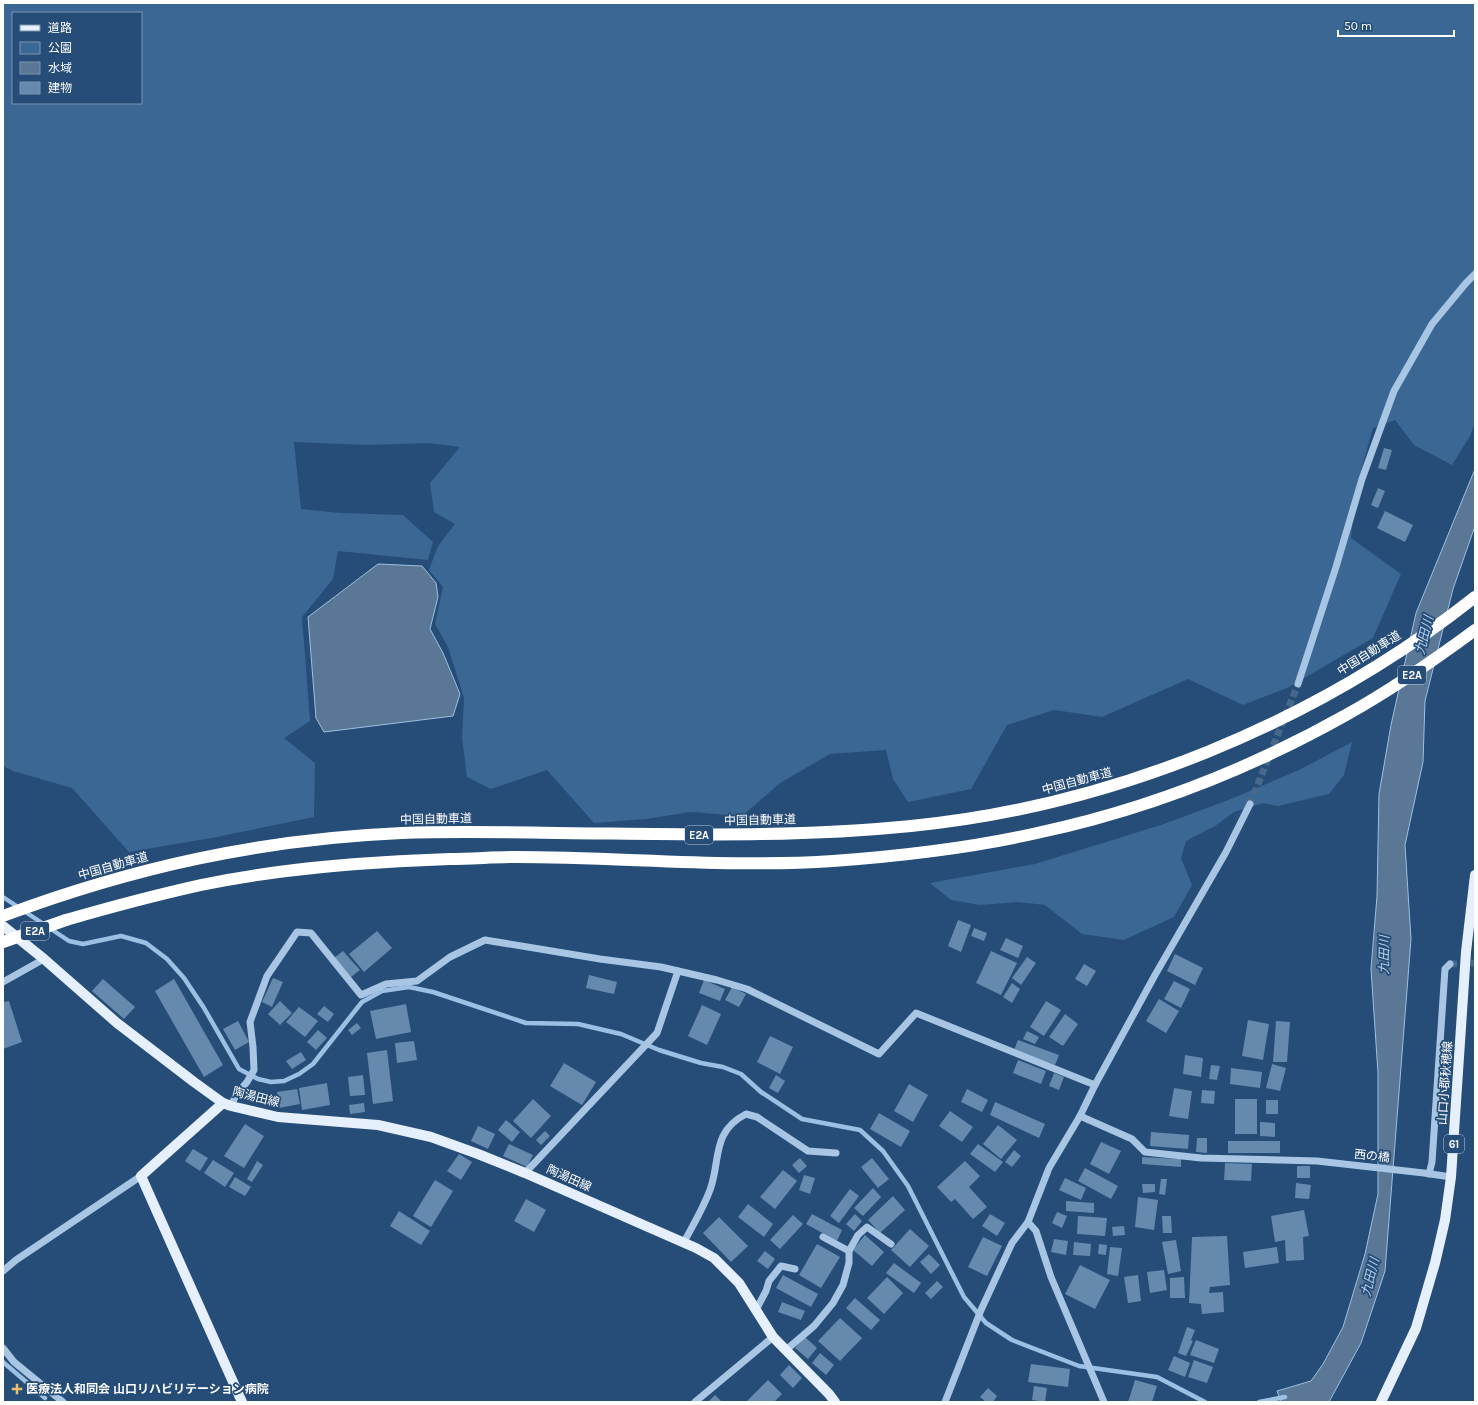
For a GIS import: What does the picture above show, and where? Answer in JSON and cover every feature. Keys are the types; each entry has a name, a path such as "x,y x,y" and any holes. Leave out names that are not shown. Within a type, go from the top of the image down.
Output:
{"highway":[{"name":"中国自動車道","path":"3,916 44,901 130,874 201,857 266,845 335,837 403,833 500,832 733,835 851,831 911,826 975,818 1033,807 1093,792 1157,771 1286,718 1336,690 1414,642 1475,597"},
{"name":"E2A","path":"3,942 66,920 136,900 205,884 265,874 336,865 516,857 734,863 832,861 912,854 979,845 1038,833 1100,818 1165,796 1233,770 1294,742 1345,716 1403,681 1475,630"}],"main road":[{"name":"山口小郡秋穂線","path":"1381,1402 1416,1328 1435,1263 1445,1220 1451,1177 1466,952 1473,920 1475,875"},
{"name":"陶湯田線","path":"3,926 44,958 117,1023 194,1082 227,1104 278,1117 378,1125 431,1137 525,1173 684,1242 714,1258 739,1283 773,1337 835,1402"},
{"name":"陶湯田線","path":"141,1176 227,1104"},
{"path":"141,1176 242,1402"}],"street":[{"path":"1298,684 1336,567 1362,479 1394,391 1432,324 1475,274"},
{"path":"945,1402 981,1310 1012,1243 1028,1222 1049,1168 1080,1116 1095,1085 1155,975 1226,852 1250,804"},
{"path":"227,1104 247,1082 254,1070 250,1022 267,976 297,932 311,933 360,995 386,984 416,981 450,957 485,940 600,959 660,967 717,980 747,989 879,1054 916,1013 1095,1085"},
{"path":"3,982 44,958"},
{"path":"1426,1173 1432,1162 1445,969 1450,964"},
{"path":"525,1173 640,1053 657,1033 678,971"},
{"path":"684,1242 705,1204 713,1182 722,1136 736,1119 746,1114 757,1117 808,1151 836,1153"},
{"name":"西の橋","path":"1080,1116 1132,1139 1145,1152 1201,1158 1317,1161 1451,1177"},
{"path":"3,1271 16,1260 141,1176"},
{"path":"1028,1222 1036,1231 1051,1277 1088,1360 1104,1402"},
{"path":"786,1350 814,1326 833,1304 843,1285 849,1263 849,1251 858,1235 867,1227 891,1244"},
{"path":"823,1237 849,1251"},
{"path":"756,1310 766,1291 768,1281 781,1266 795,1269"},
{"path":"695,1402 773,1337"},
{"path":"3,1348 14,1362 63,1402"}],"green space":[{"path":"3,3 1475,3 1475,423 1470,436 1452,465 1414,445 1395,420 1373,428 1356,488 1351,538 1401,574 1373,638 1287,688 1243,705 1188,679 1102,717 1054,710 1007,725 971,789 908,802 893,779 886,750 830,754 780,783 742,816 691,812 646,819 594,823 547,770 491,789 467,777 462,738 464,698 448,647 435,624 443,587 429,570 438,546 455,524 434,512 430,483 460,447 429,443 367,445 294,442 301,509 340,513 403,515 433,542 428,560 338,551 333,579 302,617 310,721 284,738 315,763 314,817 217,837 129,852 72,788 13,771 3,766"},
{"path":"1352,742 1344,775 1329,794 1278,806 1263,803 1234,812 1215,826 1186,841 1181,858 1192,885 1174,917 1124,940 1082,934 1045,905 1018,902 980,905 951,900 930,883 1035,864 1164,824 1231,799 1301,769"}],"water":[{"name":"九田川","path":"1475,469 1475,526 1453,589 1425,701 1423,762 1405,845 1411,939 1385,1271 1361,1343 1329,1402 1281,1402 1277,1391 1311,1381 1323,1364 1343,1327 1365,1254 1378,1194 1378,1073 1371,969 1377,896 1379,794 1391,725 1416,613"},
{"path":"378,564 422,566 436,583 438,597 430,629 443,653 460,694 453,716 324,732 316,718 308,617"}],"building":[{"path":"1384,448 1392,450 1386,470 1378,468"},
{"path":"1378,488 1385,491 1378,508 1371,505"},
{"path":"1385,511 1413,525 1405,542 1377,528"},
{"path":"958,920 971,925 961,952 948,946"},
{"path":"974,928 987,933 984,941 971,936"},
{"path":"377,931 392,948 364,972 349,954"},
{"path":"1006,938 1023,946 1018,958 1000,950"},
{"path":"343,951 360,970 351,977 334,958"},
{"path":"991,951 1017,963 1001,995 976,983"},
{"path":"1175,954 1203,968 1195,985 1167,971"},
{"path":"1027,957 1036,963 1021,985 1012,978"},
{"path":"1084,964 1096,971 1087,986 1075,979"},
{"path":"589,975 617,982 614,994 586,988"},
{"path":"273,978 283,982 272,1007 262,1002"},
{"path":"103,979 135,1007 124,1019 92,991"},
{"path":"174,979 223,1065 204,1077 155,991"},
{"path":"704,980 725,989 720,1001 699,993"},
{"path":"1174,981 1190,989 1181,1008 1164,999"},
{"path":"1012,983 1020,989 1012,1003 1003,997"},
{"path":"732,987 746,994 739,1007 725,1000"},
{"path":"1159,999 1179,1011 1166,1033 1146,1021"},
{"path":"9,1001 22,1042 3,1049 3,1002"},
{"path":"280,1001 292,1013 280,1025 268,1014"},
{"path":"1046,1001 1061,1010 1044,1036 1030,1027"},
{"path":"406,1004 411,1032 376,1039 370,1011"},
{"path":"702,1005 721,1014 707,1045 688,1036"},
{"path":"324,1006 334,1014 328,1022 317,1014"},
{"path":"299,1007 318,1021 305,1037 286,1022"},
{"path":"1065,1014 1078,1024 1063,1046 1049,1037"},
{"path":"1248,1020 1269,1024 1263,1060 1242,1056"},
{"path":"238,1021 249,1042 235,1050 223,1029"},
{"path":"1276,1021 1290,1022 1287,1062 1273,1062"},
{"path":"357,1023 361,1028 352,1035 348,1030"},
{"path":"318,1030 327,1038 316,1050 307,1042"},
{"path":"1027,1031 1039,1037 1035,1044 1023,1039"},
{"path":"770,1036 793,1047 780,1074 757,1062"},
{"path":"1018,1040 1059,1055 1055,1065 1014,1050"},
{"path":"414,1041 417,1060 397,1063 395,1043"},
{"path":"387,1050 393,1101 373,1104 367,1053"},
{"path":"301,1052 306,1060 292,1069 286,1061"},
{"path":"1185,1055 1203,1058 1201,1077 1183,1074"},
{"path":"1018,1060 1046,1071 1041,1084 1013,1073"},
{"path":"564,1063 596,1082 582,1105 550,1086"},
{"path":"1272,1064 1286,1068 1280,1091 1266,1088"},
{"path":"1211,1065 1220,1066 1217,1080 1209,1079"},
{"path":"1231,1068 1262,1072 1260,1088 1230,1084"},
{"path":"1054,1073 1064,1077 1059,1090 1049,1086"},
{"path":"363,1075 365,1095 350,1096 348,1077"},
{"path":"776,1075 785,1081 778,1093 769,1088"},
{"path":"327,1083 330,1105 302,1110 299,1088"},
{"path":"909,1084 928,1095 913,1122 894,1111"},
{"path":"1174,1088 1192,1091 1188,1119 1169,1116"},
{"path":"297,1089 300,1104 279,1108 277,1092"},
{"path":"967,1089 988,1100 982,1112 961,1102"},
{"path":"1202,1090 1215,1091 1214,1104 1201,1103"},
{"path":"533,1099 551,1116 531,1138 513,1121"},
{"path":"1235,1099 1257,1099 1257,1134 1235,1134"},
{"path":"1266,1100 1278,1100 1278,1114 1266,1114"},
{"path":"995,1102 1045,1124 1039,1138 990,1115"},
{"path":"364,1103 365,1112 350,1114 349,1105"},
{"path":"950,1111 973,1127 962,1142 939,1126"},
{"path":"879,1113 910,1131 901,1147 870,1129"},
{"path":"506,1120 520,1132 512,1142 498,1130"},
{"path":"1260,1122 1275,1123 1275,1137 1260,1136"},
{"path":"245,1124 264,1136 244,1168 224,1156"},
{"path":"998,1125 1017,1140 1001,1159 983,1144"},
{"path":"478,1126 495,1134 488,1149 471,1141"},
{"path":"545,1131 550,1136 541,1145 536,1140"},
{"path":"1151,1132 1189,1135 1188,1149 1150,1146"},
{"path":"1197,1138 1207,1138 1207,1153 1196,1152"},
{"path":"1228,1141 1280,1141 1280,1153 1228,1153"},
{"path":"1101,1142 1121,1151 1109,1174 1090,1164"},
{"path":"509,1144 533,1155 527,1167 503,1156"},
{"path":"978,1144 1003,1162 995,1172 970,1154"},
{"path":"193,1149 208,1158 200,1171 185,1161"},
{"path":"1014,1150 1021,1156 1012,1167 1005,1162"},
{"path":"459,1154 472,1162 461,1180 447,1171"},
{"path":"1142,1157 1181,1159 1181,1167 1142,1164"},
{"path":"800,1158 807,1166 799,1173 792,1165"},
{"path":"872,1158 889,1179 878,1188 861,1167"},
{"path":"213,1160 234,1173 225,1187 204,1173"},
{"path":"257,1161 263,1165 252,1182 247,1179"},
{"path":"965,1161 980,1176 969,1187 987,1207 973,1219 955,1199 951,1202 937,1187"},
{"path":"1225,1163 1252,1164 1251,1181 1224,1180"},
{"path":"1297,1166 1310,1166 1310,1178 1297,1178"},
{"path":"1085,1168 1118,1186 1111,1199 1078,1181"},
{"path":"783,1170 797,1181 775,1209 760,1197"},
{"path":"804,1175 815,1178 810,1194 799,1190"},
{"path":"235,1177 251,1187 245,1196 229,1187"},
{"path":"1065,1178 1086,1188 1081,1200 1059,1190"},
{"path":"1161,1179 1167,1179 1165,1195 1159,1194"},
{"path":"435,1180 453,1191 431,1227 413,1216"},
{"path":"1296,1183 1311,1185 1309,1199 1295,1198"},
{"path":"1142,1184 1155,1184 1155,1192 1143,1193"},
{"path":"873,1188 881,1197 863,1216 854,1208"},
{"path":"850,1189 859,1196 839,1223 830,1216"},
{"path":"893,1196 905,1210 880,1233 868,1220"},
{"path":"1138,1197 1158,1200 1154,1230 1135,1227"},
{"path":"526,1199 546,1210 534,1232 514,1221"},
{"path":"1066,1201 1094,1203 1094,1213 1066,1211"},
{"path":"748,1204 773,1224 764,1237 738,1217"},
{"path":"1304,1210 1309,1236 1303,1237 1304,1260 1286,1261 1285,1240 1275,1242 1271,1216"},
{"path":"399,1211 430,1231 421,1245 390,1226"},
{"path":"1057,1212 1067,1216 1062,1228 1052,1223"},
{"path":"812,1214 842,1230 837,1241 806,1224"},
{"path":"855,1214 862,1221 854,1231 846,1224"},
{"path":"990,1214 1005,1223 997,1236 982,1226"},
{"path":"793,1215 803,1224 780,1249 770,1240"},
{"path":"1078,1216 1107,1218 1105,1236 1077,1234"},
{"path":"1162,1216 1171,1216 1172,1233 1163,1233"},
{"path":"719,1217 748,1246 731,1262 703,1233"},
{"path":"1124,1226 1125,1235 1113,1236 1112,1227"},
{"path":"910,1229 929,1246 910,1267 891,1250"},
{"path":"865,1235 884,1252 872,1266 853,1250"},
{"path":"1227,1236 1230,1285 1210,1287 1209,1293 1223,1292 1224,1312 1202,1314 1201,1304 1189,1303 1192,1237"},
{"path":"983,1237 1002,1246 987,1276 968,1267"},
{"path":"1054,1239 1068,1241 1066,1255 1051,1252"},
{"path":"1176,1240 1181,1271 1168,1274 1162,1242"},
{"path":"1074,1242 1091,1244 1090,1256 1073,1255"},
{"path":"817,1244 840,1257 821,1288 799,1275"},
{"path":"1099,1244 1107,1245 1106,1255 1098,1254"},
{"path":"1110,1247 1122,1248 1118,1276 1107,1274"},
{"path":"1277,1247 1279,1263 1245,1268 1243,1252"},
{"path":"765,1251 775,1259 768,1269 757,1261"},
{"path":"929,1254 940,1265 931,1274 920,1262"},
{"path":"894,1263 921,1283 914,1293 886,1273"},
{"path":"1080,1265 1110,1280 1095,1309 1065,1294"},
{"path":"1164,1270 1167,1290 1150,1293 1147,1272"},
{"path":"783,1275 818,1294 811,1307 776,1288"},
{"path":"1138,1275 1141,1301 1128,1303 1124,1277"},
{"path":"887,1277 903,1293 884,1314 867,1298"},
{"path":"1184,1277 1185,1298 1170,1298 1170,1278"},
{"path":"937,1281 943,1287 931,1299 925,1293"},
{"path":"855,1298 880,1320 871,1330 846,1308"},
{"path":"782,1302 805,1311 801,1320 778,1312"},
{"path":"840,1318 862,1338 840,1361 818,1341"},
{"path":"1187,1327 1195,1330 1191,1340 1186,1338 1193,1341 1186,1356 1178,1353"},
{"path":"805,1337 817,1348 808,1359 795,1348"},
{"path":"1196,1340 1219,1349 1214,1363 1190,1355"},
{"path":"820,1353 834,1365 826,1375 812,1363"},
{"path":"1174,1356 1190,1363 1185,1377 1168,1370"},
{"path":"1194,1360 1213,1367 1207,1383 1188,1377"},
{"path":"1031,1364 1070,1369 1068,1387 1028,1382"},
{"path":"789,1365 802,1378 793,1388 780,1375"},
{"path":"768,1380 782,1394 774,1402 746,1402"},
{"path":"1135,1380 1157,1386 1152,1402 1128,1402"},
{"path":"1034,1386 1047,1388 1045,1402 1032,1400"},
{"path":"988,1388 997,1396 993,1402 986,1402 980,1397"},
{"path":"715,1395 722,1402 708,1402"}],"waterway":[{"path":"3,897 69,941 83,944 121,936 146,943 167,959 184,978 204,1008 239,1069 258,1079 271,1082 284,1081 299,1074 313,1064 362,1002 382,991 409,987 433,992 526,1023 578,1024 621,1034 659,1050 701,1063 723,1067 741,1074 761,1092 802,1119 860,1130 883,1151 908,1186 964,1297 986,1323 1012,1340 1079,1366 1157,1377 1205,1402"},
{"path":"3,1362 45,1398"},
{"path":"1259,1402 1285,1397"}],"tunnel":[{"path":"1250,804 1298,684"},
{"path":"1450,964 1475,963"}],"place":[{"name":"医療法人和同会 山口リハビリテーション病院","path":"17,1389"}]}
